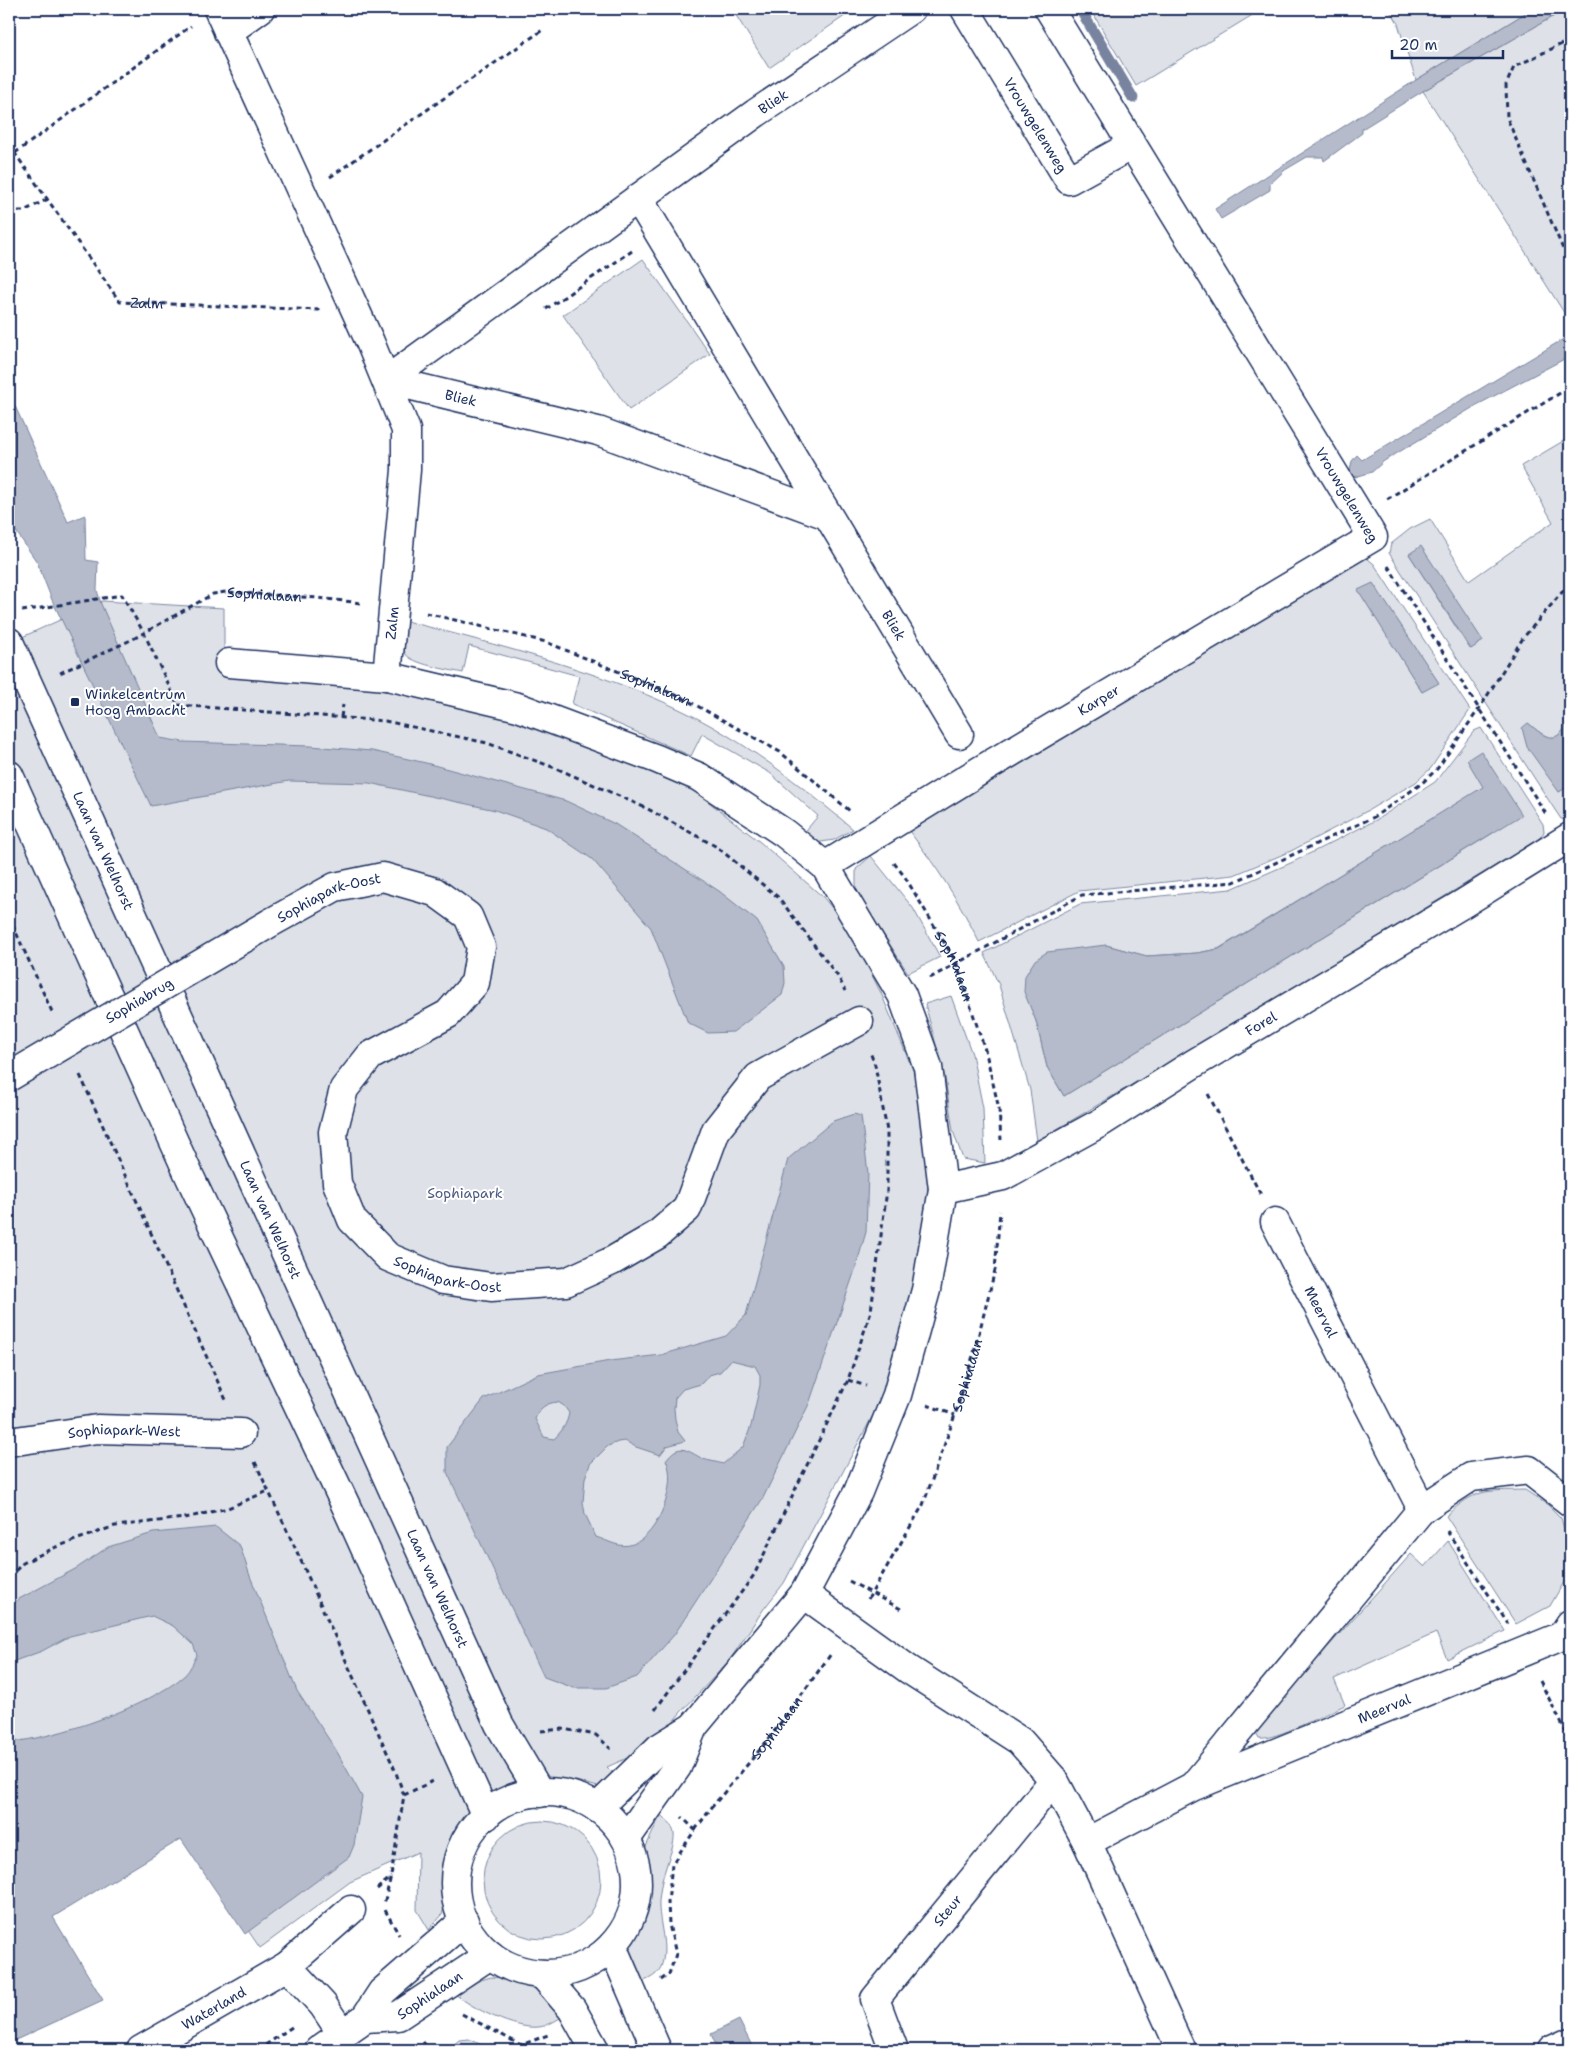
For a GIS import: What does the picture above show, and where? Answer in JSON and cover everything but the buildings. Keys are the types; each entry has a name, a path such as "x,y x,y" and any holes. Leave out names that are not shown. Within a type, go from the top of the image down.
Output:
{"street":[{"path":"215,20 260,9"},
{"name":"Bliek","path":"387,380 756,113 911,9"},
{"name":"Vrouwgelenweg","path":"965,9 1070,180 1132,145"},
{"name":"Vrouwgelenweg","path":"1049,9 1367,526"},
{"name":"Zalm","path":"215,20 302,195 387,380 406,430 406,470 387,676"},
{"name":"Bliek","path":"638,198 959,734"},
{"name":"Bliek","path":"387,380 598,431 828,515"},
{"name":"Karper","path":"825,866 1367,526"},
{"name":"Laan van Welhorst","path":"9,642 499,1724 540,1793"},
{"path":"229,663 387,676 518,707 658,759 699,777 784,833 825,866 902,995 928,1067 943,1189 926,1290 897,1395 858,1492 804,1594 693,1727 659,1748 597,1808"},
{"path":"9,776 189,1175 346,1506 486,1816"},
{"name":"Forel","path":"943,1189 1003,1176 1100,1123 1193,1064 1570,838"},
{"name":"Sophiapark-Oost","path":"270,924 335,887 382,877 435,892 468,916 481,947 475,983 448,1014 370,1056 344,1088 333,1132 337,1184 352,1220 388,1257 442,1280 491,1287 566,1282 612,1261 657,1235 687,1209 716,1130 758,1077 859,1021"},
{"name":"Sophiabrug","path":"9,1078 270,924"},
{"name":"Meerval","path":"1275,1222 1422,1509"},
{"name":"Sophiapark-West","path":"9,1442 96,1429 241,1433"},
{"name":"Meerval","path":"1192,1787 1422,1509 1471,1477 1529,1470 1570,1502"},
{"path":"804,1594 908,1669 1020,1741 1054,1780 1087,1842 1181,2050"},
{"name":"Meerval","path":"1087,1842 1192,1787 1562,1636 1570,1624"},
{"path":"626,1839 678,1767 693,1727"},
{"name":"Steur","path":"894,2050 875,1999 1054,1780"},
{"path":"540,1793 570,1796 597,1808 614,1822 626,1839 632,1852 635,1866 637,1895 628,1922 612,1946 592,1962 562,1973 542,1974 515,1968 490,1955 475,1939 464,1921 456,1893 457,1864 468,1837 486,1816 511,1800 540,1793"},
{"name":"Waterland","path":"141,2050 286,1966 351,1910"},
{"name":"Sophialaan","path":"320,2050 364,2018 382,1992 464,1921"},
{"path":"612,1946 657,2050"},
{"name":"Sophialaan","path":"364,2018 398,2016 490,1955"},
{"path":"286,1966 323,2005 343,2035"},
{"path":"542,1974 572,2008 595,2050"},
{"path":"1552,2050 1570,2042"}],"path":[{"path":"15,153 215,20"},
{"path":"302,195 343,169 544,30"},
{"path":"1570,40 1514,67 1506,85 1507,118 1563,249 1570,255"},
{"name":"Zalm","path":"9,145 120,302 355,312"},
{"path":"9,211 24,211 48,199"},
{"path":"545,310 659,233"},
{"path":"1367,526 1570,387"},
{"name":"Vrouwgelenweg","path":"1367,526 1383,560 1549,818 1570,838"},
{"path":"956,962 1082,894 1234,882 1374,816 1421,784 1437,769 1479,709 1523,638 1570,582"},
{"name":"Sophialaan","path":"70,669 133,639 208,596 226,592 318,598 394,607 546,642 683,698 780,752 853,813 874,836 905,877 956,962 986,1054 999,1110 1003,1176 995,1270 975,1349 955,1415 923,1505 851,1628 768,1740 712,1807 672,1864 668,1902 669,1924 676,1954 669,1974 633,1997"},
{"path":"20,612 122,595 144,632 178,705 385,721 487,743 558,769 646,808 717,847 779,898 839,978 859,1021 876,1066 887,1131 887,1190 871,1311 848,1380 754,1575 653,1711"},
{"path":"9,917 53,1015"},
{"path":"1193,1064 1275,1222"},
{"path":"77,1069 391,1761 404,1795 464,1766"},
{"path":"9,1577 23,1563 56,1547 115,1526 185,1518 228,1508 268,1491"},
{"path":"1422,1509 1451,1536 1524,1651 1570,1740"},
{"path":"871,1593 902,1610"},
{"path":"510,1745 543,1730 563,1729 588,1733 596,1735 635,1772"},
{"path":"658,1794 695,1830"},
{"path":"523,2050 521,2046 580,2023"},
{"path":"423,2042 429,2050"}],"green space":[{"path":"732,9 855,9 769,68"},
{"path":"1090,9 1257,9 1259,11 1136,86"},
{"path":"1388,9 1532,9 1416,80 1397,21"},
{"path":"1566,9 1570,9 1570,322 1423,91"},
{"path":"643,259 710,354 629,410 563,315"},
{"path":"1570,437 1570,720 1556,737 1546,736 1528,723 1559,792 1570,785 1570,820 1561,819 1389,553 1391,544 1410,529 1430,519 1469,581 1553,522 1521,466","holes":["1409,554 1483,641 1470,649"]},
{"path":"1367,558 1374,564 1470,710 1431,768 1416,782 1369,810 1291,851 1234,875 1079,891 979,942 947,885 909,831 1357,562","holes":["1373,584 1438,682 1422,692 1359,590"]},
{"name":"Sophiapark","path":"102,601 224,608 224,673 380,688 483,708 682,781 760,842 823,897 847,926 881,993 917,1080 930,1200 915,1278 881,1400 784,1583 763,1610 729,1661 681,1712 652,1747 607,1767 616,1776 598,1787 576,1781 453,1836 447,1853 445,1904 442,1915 429,1930 417,1910 418,1852 350,1882 260,1948 180,1831 9,1917 9,643"},
{"path":"406,621 545,659 613,682 679,709 725,734 770,763 853,829 834,840 815,843 802,835 818,816 770,773 702,734 691,756 572,704 579,676 469,646 463,673 414,660 408,657 403,646"},
{"path":"1481,728 1543,824 1544,832 1539,839 1271,1002 1037,1141 1030,1090 999,985 984,953 1080,904 1231,889 1293,862 1376,820 1435,782 1474,731","holes":["1484,787 1493,833 1064,1096 1047,1067 1036,1021 1025,992 1106,945 1146,956 1197,953 1218,949"]},
{"path":"871,856 913,908 940,957 908,973 856,891 856,869"},
{"path":"951,996 972,1054 983,1108 985,1163 963,1159 953,1131 945,1078 925,1004"},
{"path":"1525,1490 1548,1505 1561,1518 1568,1543 1568,1575 1550,1606 1516,1624 1446,1516 1465,1500 1482,1493"},
{"path":"1448,1541 1505,1631 1447,1659 1436,1633 1334,1679 1345,1705 1289,1731 1266,1738 1259,1738 1256,1732 1268,1714 1411,1554 1425,1567"},
{"path":"661,1814 671,1825 674,1833 673,1846 663,1875 659,1901 664,1943 663,1959 661,1967 656,1974 633,1985 628,1970 629,1949 644,1912 648,1894 649,1877 645,1849"},
{"path":"542,1821 564,1826 575,1831 591,1847 596,1858 601,1880 596,1902 591,1913 575,1929 564,1934 542,1939 520,1934 509,1929 493,1913 488,1902 483,1880 488,1858 493,1847 509,1831 520,1826"},
{"path":"491,1977 524,1983 548,1999 564,2016 539,2027 518,2025 506,2022 482,2011 454,1993 467,1984"},
{"path":"469,2039 492,2050 455,2050 452,2046 459,2040"}],"water":[{"path":"1532,9 1566,9 1423,91 1362,129 1362,133 1324,161 1323,157 1307,157 1285,170 1270,184 1270,190 1221,219 1215,209 1416,80"},
{"path":"1570,335 1570,356 1477,405 1384,461 1372,472 1355,477 1350,471 1352,461 1357,455 1362,460"},
{"path":"9,393 68,522 85,515 86,560 98,562 97,590 101,604 160,738 183,742 310,746 372,751 426,763 566,801 615,824 719,891 757,921 784,966 785,983 782,995 733,1032 708,1033 688,1023 651,928 592,859 546,828 495,810 369,783 289,781 151,806 52,600 37,562 17,533 9,515"},
{"path":"1421,546 1483,641 1471,649 1409,554"},
{"path":"1373,583 1439,683 1422,692 1358,590"},
{"path":"1570,720 1570,785 1559,792 1527,747 1522,728 1528,723 1546,736 1556,737"},
{"path":"1481,751 1522,815 1064,1096 1047,1067 1036,1021 1024,992 1025,976 1035,960 1047,952 1106,945 1147,956 1197,953 1219,949 1483,787 1467,760"},
{"path":"854,1114 861,1116 868,1173 866,1232 855,1270 809,1404 763,1498 674,1635 637,1677 606,1688 574,1688 544,1677 447,1472 447,1447 484,1399 538,1374 610,1361 661,1355 726,1336 746,1315 788,1159 833,1121","holes":["731,1360 755,1366 760,1375 760,1385 751,1426 743,1447 723,1464 703,1459 683,1449 675,1451 666,1460 669,1470 667,1495 658,1520 650,1531 642,1539 624,1546 596,1537 585,1514 583,1502 585,1478 590,1464 608,1446 618,1442 625,1441 660,1455 667,1446 685,1441 678,1432 674,1408 675,1398 683,1389 701,1384 709,1375 720,1372","558,1402 569,1413 567,1421 554,1439 544,1437 535,1419 544,1406"]},
{"path":"216,1527 240,1546 250,1576 297,1691 336,1750 362,1797 354,1845 349,1857 245,1934 181,1839 53,1917 103,2000 9,2043 9,1742 28,1740 76,1728 126,1709 169,1687 185,1675 197,1655 193,1644 173,1626 152,1616 70,1636 42,1651 9,1663 9,1607 19,1599 77,1568 108,1547 153,1533"},
{"path":"739,2020 754,2050 718,2050 711,2034"}],"waterway":[{"path":"1080,9 1133,98"}],"place":[{"name":"Winkelcentrum Hoog Ambacht","path":"75,702"}]}
